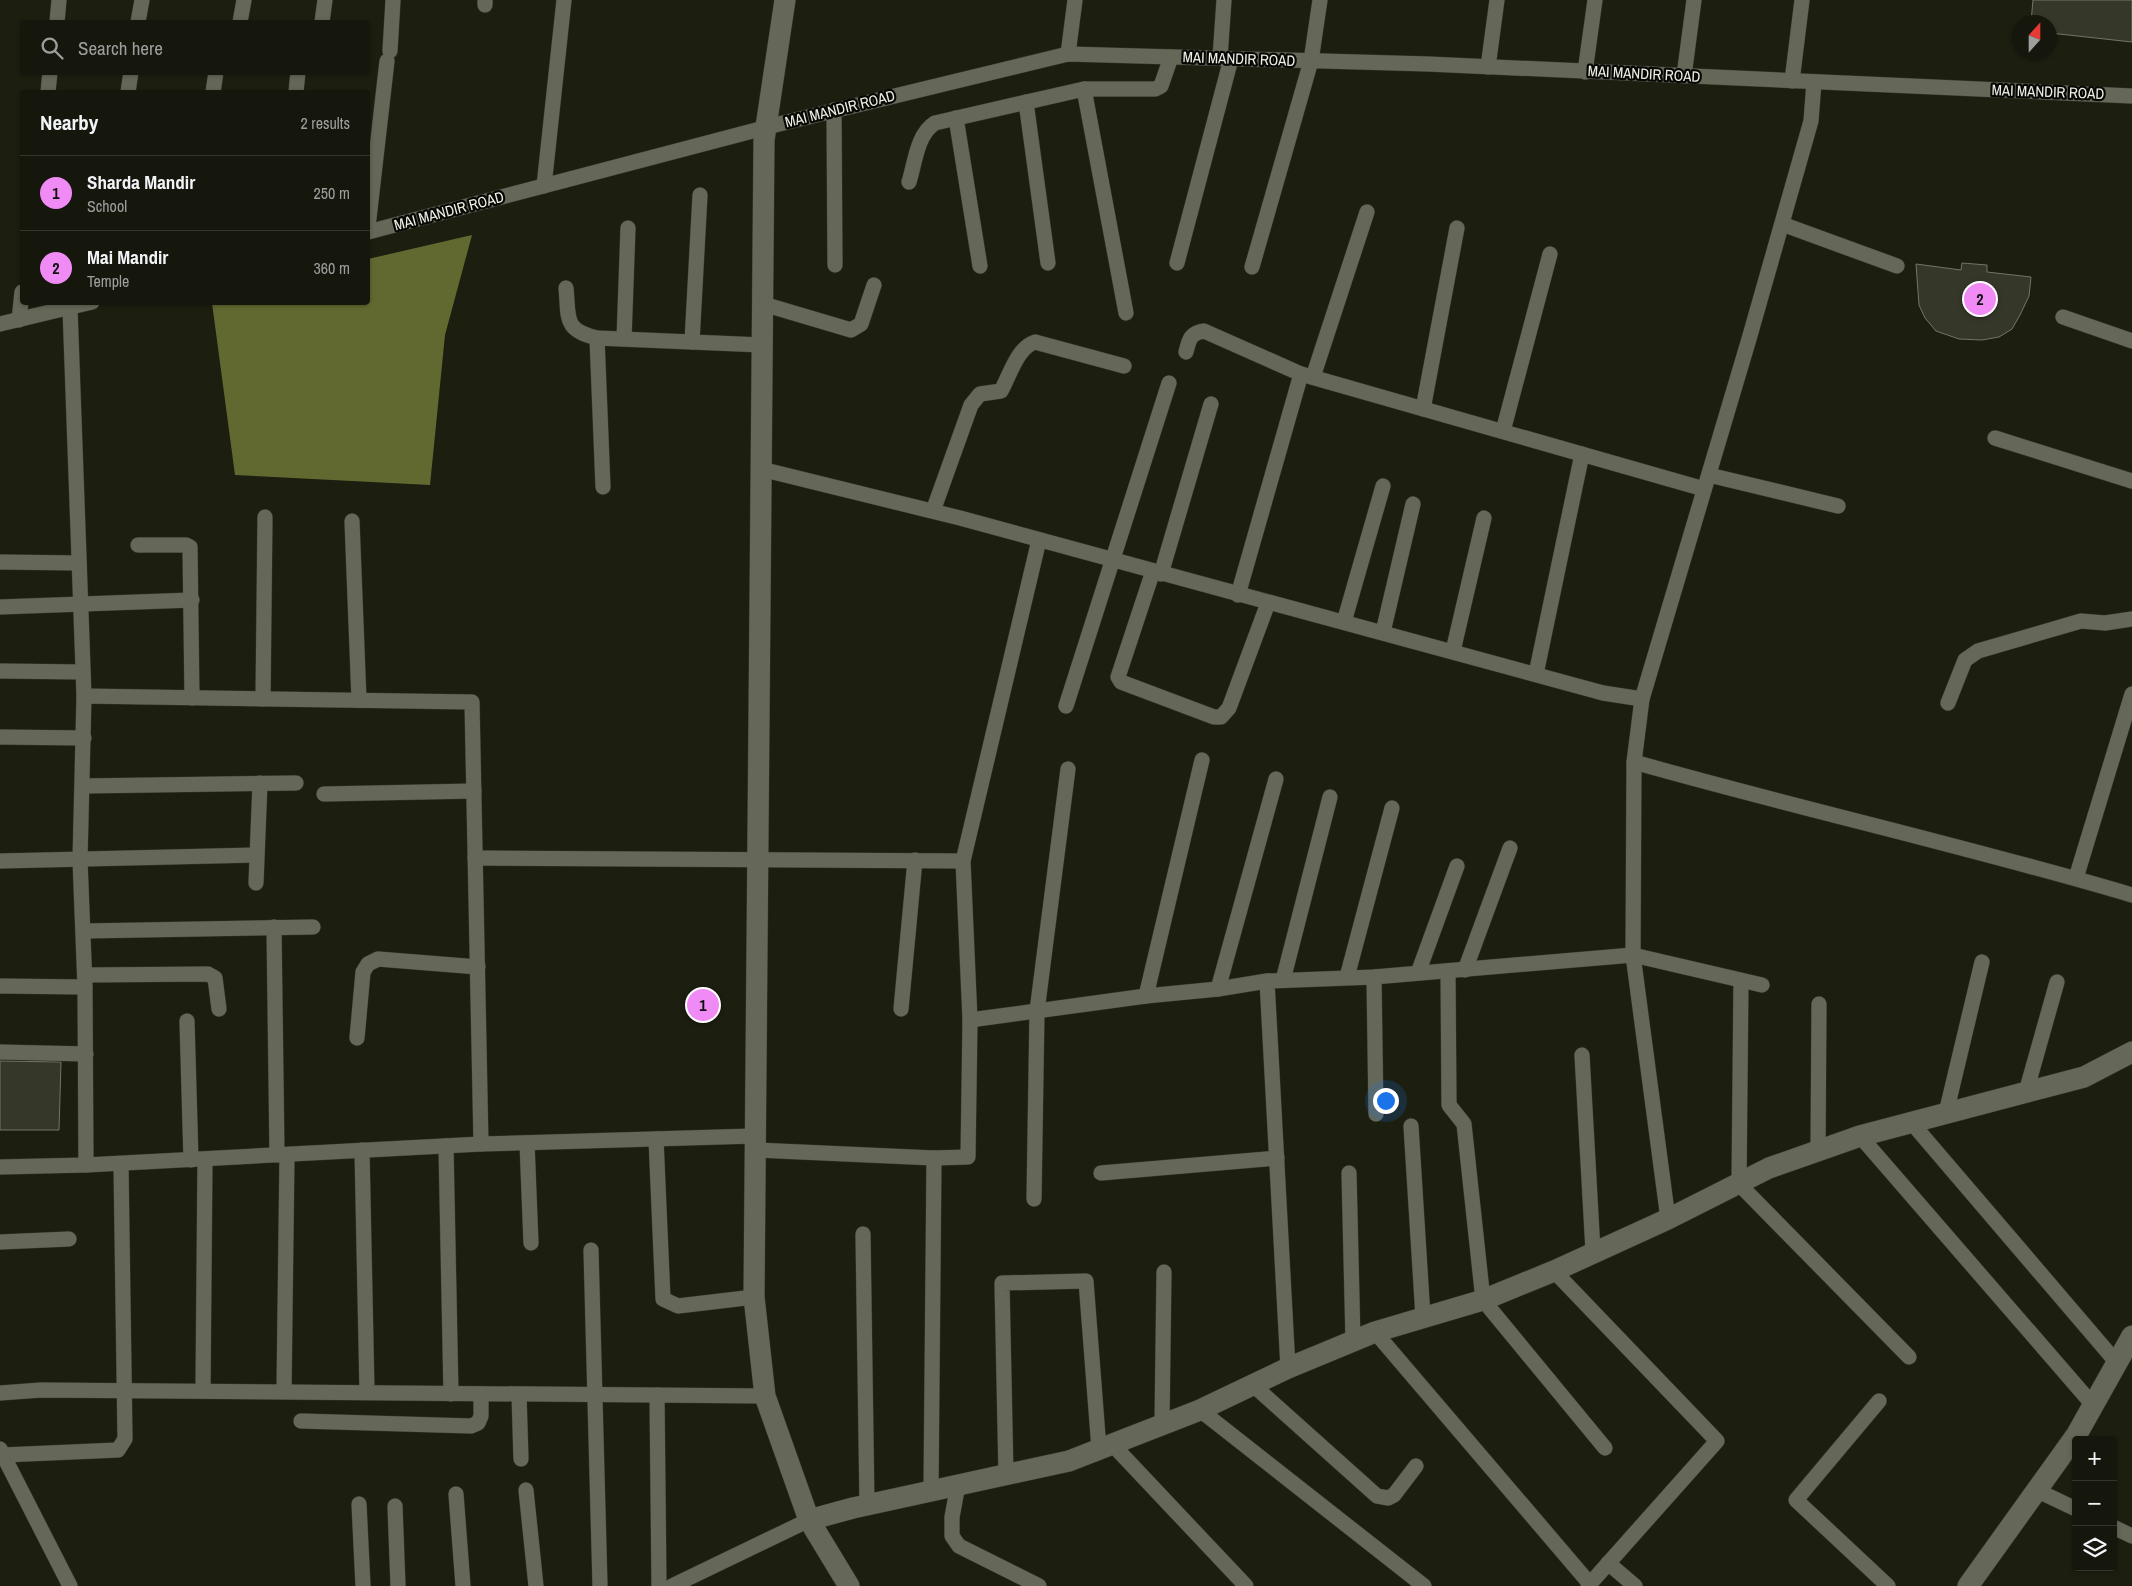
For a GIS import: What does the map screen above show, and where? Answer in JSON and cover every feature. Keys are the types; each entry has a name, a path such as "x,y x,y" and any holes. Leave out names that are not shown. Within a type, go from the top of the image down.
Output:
{"main road":[{"path":"784,0 764,140 754,1297 765,1396 808,1520 849,1586"},
{"path":"808,1520 867,1504 1069,1461 1162,1422 1200,1410 1288,1368 1374,1332 1483,1300 1554,1271 1593,1251 1668,1219 1770,1168 1860,1136 2084,1077 2132,1052"},
{"path":"1968,1586 2077,1434 2132,1336"}],"street":[{"path":"57,20 60,0"},
{"path":"138,20 142,0"},
{"path":"240,20 244,0"},
{"path":"322,20 325,0"},
{"path":"370,210 393,0"},
{"path":"544,186 564,0"},
{"path":"1068,54 1075,0"},
{"path":"1177,263 1226,58 1224,0"},
{"path":"1252,267 1311,61 1320,0"},
{"path":"1488,67 1497,0"},
{"path":"1585,72 1595,0"},
{"path":"1684,76 1694,0"},
{"path":"1792,81 1802,0"},
{"name":"MAI MANDIR ROAD","path":"370,231 767,127 1068,54 1488,67 2132,96"},
{"path":"909,182 922,136 928,127 956,118 1084,89 1155,89 1161,86 1171,57"},
{"path":"48,90 50,75"},
{"path":"128,90 131,75"},
{"path":"213,90 216,75"},
{"path":"296,90 298,75"},
{"path":"1668,1219 1633,954 1634,762 1642,698 1811,121 1814,82"},
{"path":"1084,89 1126,313"},
{"path":"1026,102 1048,264"},
{"path":"834,110 835,265"},
{"path":"956,118 980,266"},
{"path":"692,342 700,195"},
{"path":"1238,595 1307,375 1367,212"},
{"path":"1782,224 1897,266"},
{"path":"624,339 628,228"},
{"path":"1423,409 1457,228"},
{"path":"1503,431 1550,254"},
{"path":"763,304 851,330 861,324 874,285"},
{"path":"566,288 570,323 574,329 597,338 762,345"},
{"path":"19,320 21,305"},
{"path":"0,324 81,305"},
{"path":"70,308 84,696 80,860 85,981 86,1165"},
{"path":"2063,317 2132,341"},
{"path":"1186,352 1190,337 1196,332 1204,331 1307,375 1582,454 1706,482 1838,506"},
{"path":"597,338 603,487"},
{"path":"933,511 971,405 980,394 1001,391 1023,349 1029,344 1035,342 1124,366"},
{"path":"1066,706 1169,383"},
{"path":"1211,404 1157,572 1118,677 1121,682 1214,717 1221,717 1229,708 1268,603"},
{"path":"1995,438 2132,481"},
{"path":"1536,674 1582,454"},
{"path":"761,469 933,511 1603,693 1642,698"},
{"path":"1344,622 1382,486"},
{"path":"1384,632 1413,504"},
{"path":"263,699 265,516"},
{"path":"1452,651 1484,518"},
{"path":"352,520 358,700"},
{"path":"0,1166 121,1164 481,1144 656,1139 754,1143 934,1158 968,1158 970,1020 963,861 1039,540"},
{"path":"138,545 186,545 190,547 192,698"},
{"path":"0,562 79,563"},
{"path":"0,607 192,600"},
{"path":"1948,702 1964,660 1978,651 2081,621 2105,623 2132,619"},
{"path":"0,671 83,672"},
{"path":"2076,878 2132,694"},
{"path":"84,696 472,702 481,1144"},
{"path":"0,737 84,738"},
{"path":"1146,996 1202,760"},
{"path":"1634,762 1773,801 2076,878 2132,895"},
{"path":"1034,1199 1037,1011 1068,769"},
{"path":"1218,989 1276,779"},
{"path":"83,786 296,782"},
{"path":"256,884 260,783"},
{"path":"324,794 474,791"},
{"path":"1283,980 1330,797"},
{"path":"1347,977 1392,808"},
{"path":"1465,970 1510,848"},
{"path":"0,861 256,855"},
{"path":"475,858 757,858 963,861"},
{"path":"901,1009 915,860"},
{"path":"1418,973 1457,866"},
{"path":"84,932 313,926"},
{"path":"274,927 282,1155 284,1391"},
{"path":"970,1020 1146,996 1218,989 1267,980 1374,977 1633,954 1762,985"},
{"path":"357,1038 363,972 368,964 378,959 478,967"},
{"path":"1946,1113 1982,962"},
{"path":"1448,971 1449,1106 1464,1124 1483,1300 1605,1448"},
{"path":"0,986 208,974 215,978 219,1009"},
{"path":"1374,977 1376,1114"},
{"path":"1267,980 1288,1368"},
{"path":"1740,981 1739,1184 1909,1357"},
{"path":"2026,1092 2057,982"},
{"path":"1818,1151 1819,1004"},
{"path":"187,1021 198,1160 203,1390"},
{"path":"0,1052 86,1054"},
{"path":"1582,1055 1593,1251"},
{"path":"1911,1122 2116,1363"},
{"path":"1411,1126 1423,1317"},
{"path":"1860,1136 2093,1405"},
{"path":"656,1139 663,1299 678,1306 754,1297"},
{"path":"527,1143 531,1243"},
{"path":"446,1146 451,1394"},
{"path":"362,1150 367,1392"},
{"path":"931,1491 934,1158"},
{"path":"1101,1173 1277,1158"},
{"path":"70,1586 2,1452 118,1450 125,1439 126,1390 121,1164"},
{"path":"1349,1173 1353,1341"},
{"path":"863,1234 867,1504"},
{"path":"0,1242 69,1239"},
{"path":"591,1250 600,1586"},
{"path":"1374,1332 1589,1585 1717,1442 1554,1271"},
{"path":"1162,1422 1164,1272"},
{"path":"1006,1475 1002,1283 1086,1281 1106,1446 1246,1586"},
{"path":"1253,1385 1377,1496 1388,1498 1394,1495 1416,1466"},
{"path":"0,1393 41,1390 203,1390 520,1395 765,1396"},
{"path":"301,1421 471,1426 478,1423 481,1416 481,1394"},
{"path":"520,1395 521,1459"},
{"path":"657,1395 659,1586"},
{"path":"1879,1401 1796,1500 1888,1586"},
{"path":"1200,1410 1424,1586"},
{"path":"958,1485 952,1517 952,1536 959,1546 1039,1586"},
{"path":"526,1490 536,1586"},
{"path":"2036,1490 2072,1507"},
{"path":"456,1494 464,1586"},
{"path":"359,1504 363,1586"},
{"path":"395,1506 398,1586"},
{"path":"672,1586 808,1520"},
{"path":"2117,1529 2132,1536"},
{"path":"1608,1564 1636,1586"}],"shaded area":[{"path":"472,235 445,335 430,485 235,475 212,305 370,305 370,259"}],"building":[{"path":"2033,0 2132,0 2132,42 2057,34 2057,15 2032,15"},
{"path":"1962,263 1987,265 1987,272 2031,277 2029,296 2012,329 1999,337 1982,340 1959,339 1936,331 1925,318 1919,305 1916,264 1961,270"},
{"path":"0,1061 61,1062 59,1130 0,1130"}],"place":[{"name":"Mai Mandir","path":"1980,299"},
{"name":"Sharda Mandir","path":"703,1005"}]}
